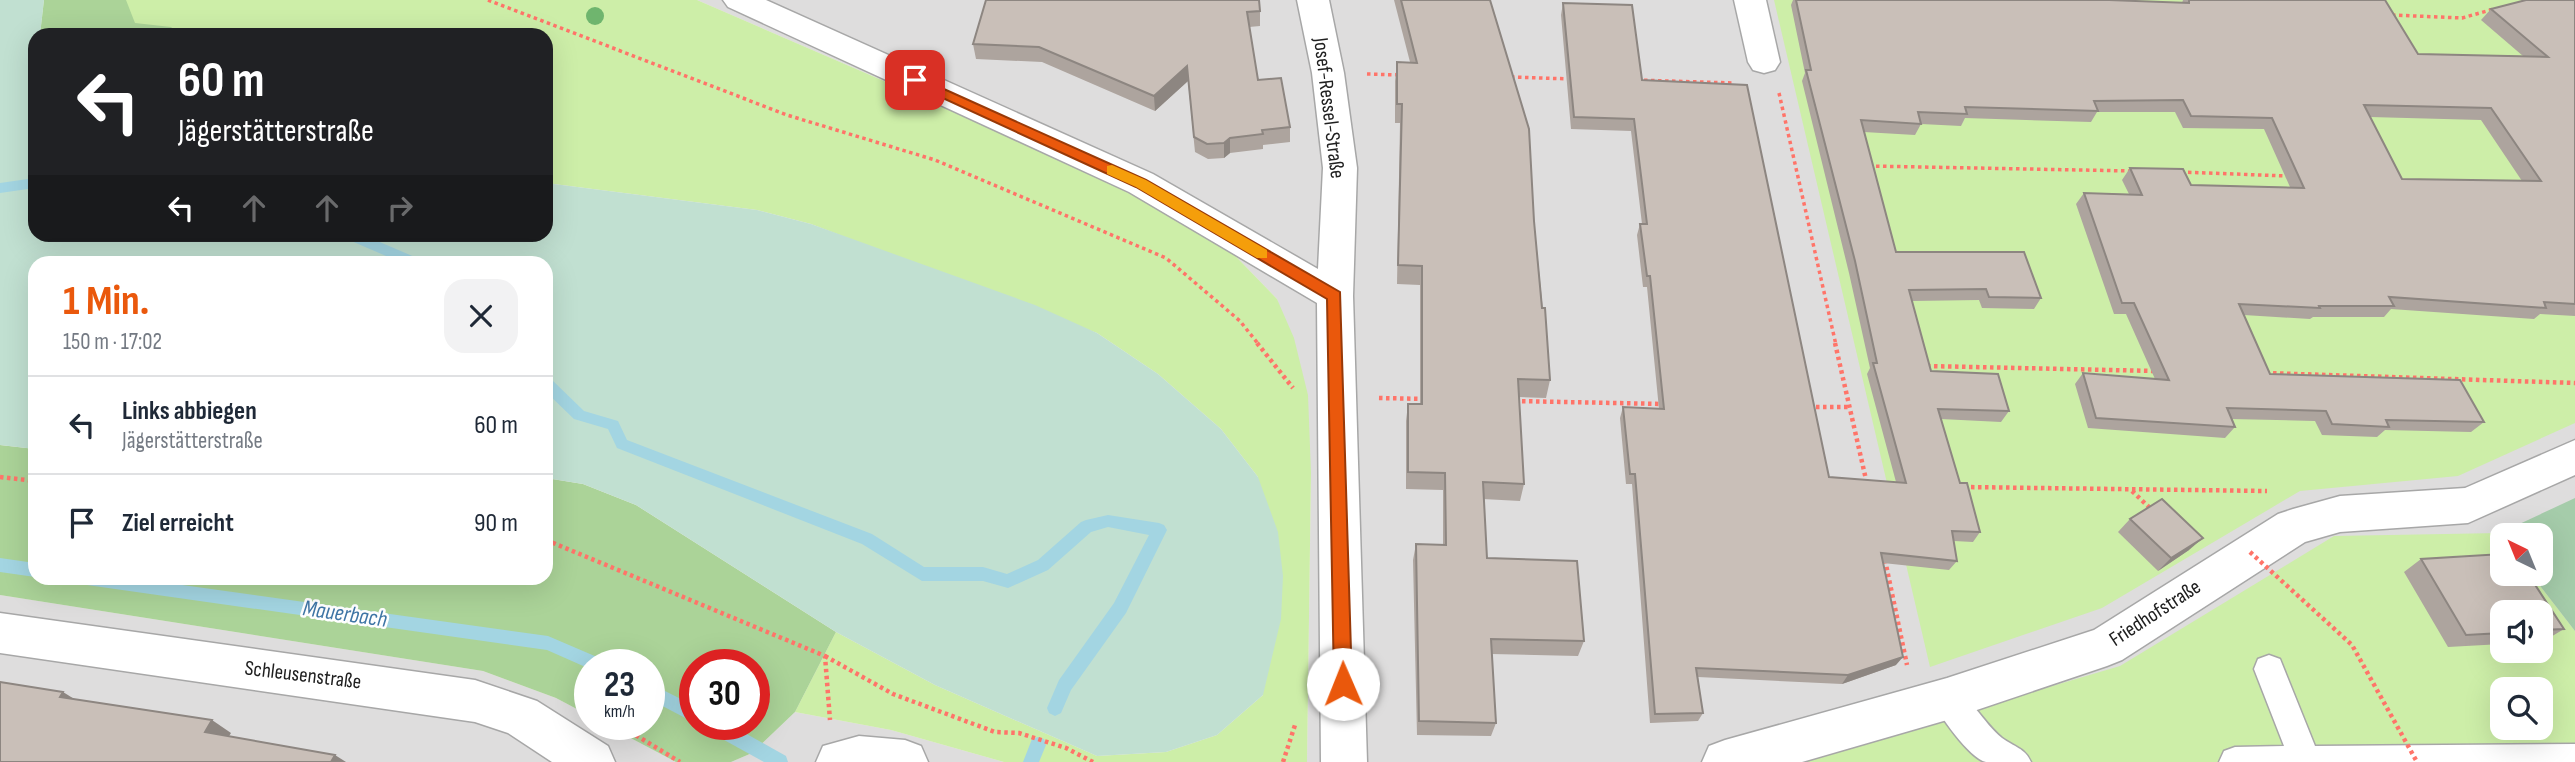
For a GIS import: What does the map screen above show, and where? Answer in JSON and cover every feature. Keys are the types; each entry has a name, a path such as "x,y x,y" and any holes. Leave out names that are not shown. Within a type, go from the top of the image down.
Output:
{"street":[{"path":"739,0 1141,183 1335,296"},
{"name":"Josef-Ressel-Straße","path":"1312,0 1328,73 1340,168 1335,296 1344,762"},
{"path":"1750,0 1764,62"},
{"name":"Friedhofstraße","path":"1726,762 1929,704 2107,646 2250,552 2293,527 2340,514 2468,505 2575,457"},
{"name":"Schleusenstraße","path":"0,633 475,701 521,716 592,762"},
{"path":"835,742 859,758 905,762"}],"lane":[{"path":"2269,669 2304,759"},
{"path":"1929,704 2007,760 2015,762"},
{"path":"2235,762 2304,759 2575,759"}],"path":[{"path":"488,0 787,115 935,160 1166,258 1240,321 1292,385"},
{"path":"2381,15 2462,18 2501,8"},
{"path":"1764,62 1774,72 1868,486"},
{"path":"1328,73 1409,75"},
{"path":"1505,77 1573,79"},
{"path":"1627,80 1736,83"},
{"path":"1858,166 2145,171"},
{"path":"2172,172 2294,176"},
{"path":"1918,366 2167,372"},
{"path":"2264,374 2575,383"},
{"path":"1337,397 1434,399"},
{"path":"1503,401 1670,404"},
{"path":"1795,406 1850,407"},
{"path":"0,477 28,480"},
{"path":"1957,486 2254,493 2280,490"},
{"path":"2131,490 2159,517"},
{"path":"553,543 825,656 892,694 995,732 1019,733 1066,748 1093,762"},
{"path":"1883,552 1907,656 1929,704"},
{"path":"2250,552 2352,645 2417,762"},
{"path":"825,656 835,742"},
{"path":"644,740 680,762"}],"shaded area":[{"path":"697,0 2575,0 2575,762 1307,762 1311,473 1277,299 1219,239 1048,152"},
{"path":"0,595 483,671 556,698 574,708 574,740 634,740 676,762 0,762"},
{"path":"795,712 891,730 1004,762 731,762 752,753 766,740 770,740 770,736"}],"green space":[{"path":"0,0 44,0 41,28 28,28 28,242 553,242 553,184 757,210 811,224 1035,305 1097,333 1158,374 1221,429 1258,477 1278,532 1283,576 1281,619 1263,695 1217,735 1166,752 1097,756 935,685 836,632 636,505 583,484 553,479 553,256 28,256 28,448 0,445"},
{"path":"44,0 697,0 1048,152 1219,239 1277,299 1294,338 1308,395 1311,473 1307,762 1004,762 891,730 795,712 836,632 935,685 1097,756 1166,752 1217,735 1263,695 1258,477 1221,429 1158,374 1097,333 811,224 757,210 553,184 553,28 41,28"},
{"path":"44,0 126,0 135,23 172,28 41,28"},
{"path":"1774,0 2575,0 2575,423 2458,476 2300,491 2102,608 1930,667"},
{"path":"0,445 28,448 28,585 553,585 553,479 583,484 636,505 836,632 795,712 770,736 770,649 679,649 679,740 766,740 752,753 731,762 676,762 634,740 665,740 665,649 574,649 574,708 556,698 483,671 0,595"},
{"path":"2575,498 2575,631 2540,586 2553,586 2553,523 2521,523"},
{"path":"2490,533 2490,586 2540,586 2551,600 2490,600 2490,663 2553,663 2553,602 2575,631 2575,762 1795,762 2120,666 2334,536"}],"building":[{"path":"986,0 1259,0 1260,11 1247,12 1258,80 1281,78 1290,127 1262,130 1263,134 1207,144 1194,137 1187,66 1154,96 1039,47 973,44"},
{"path":"1401,0 1490,0 1529,129 1534,221 1542,308 1545,308 1550,380 1518,379 1524,484 1483,482 1487,558 1577,561 1584,641 1491,639 1496,723 1419,721 1416,544 1446,545 1445,473 1408,472 1408,404 1422,404 1422,266 1398,265 1402,104 1397,104 1397,62 1417,63"},
{"path":"1796,0 2109,0 2189,3 2189,0 2385,0 2418,54 2548,57 2491,9 2526,0 2575,0 2575,304 2544,302 2546,308 2389,297 2394,306 2319,306 2320,308 2239,304 2270,374 2460,380 2484,422 2386,420 2389,427 2332,424 2326,411 2227,408 2235,427 2096,418 2083,373 2169,380 2134,303 2122,303 2084,193 2142,195 2130,168 2183,169 2191,185 2304,188 2272,118 2191,116 2183,100 2094,101 2098,111 1965,107 1967,114 1918,112 1921,124 1861,120 1896,252 2024,252 2041,298 1989,297 1986,289 1909,290 1931,371 1998,374 2009,411 1938,409 1960,483 1967,483 1980,532 1952,531 1957,561 1881,553 1903,657 1848,675 1696,668 1703,713 1655,714 1635,474 1630,474 1623,407 1664,409 1650,276 1647,276 1640,224 1647,224 1634,119 1574,117 1563,3 1632,5 1642,80 1747,85 1829,477 1906,483 1873,363 1877,363 1855,261 1806,70 1811,70","holes":["2364,105 2491,108 2541,181 2402,179"]},
{"path":"2162,499 2203,538 2171,558 2130,519"},
{"path":"2490,555 2490,586 2536,586 2545,600 2490,600 2490,634 2466,635 2421,559"},
{"path":"2553,612 2564,629 2553,629"},
{"path":"0,682 63,692 60,697 212,720 205,732 335,755 331,762 0,762"}],"waterway":[{"path":"0,188 28,184"},
{"path":"366,242 398,256"},
{"path":"553,390 579,415 613,425 622,444 867,539 922,574 983,574 1008,581 1043,565 1086,527 1108,521 1159,530 1120,608 1065,685 1055,708"},
{"name":"Mauerbach","path":"0,565 28,569"},
{"name":"Mauerbach","path":"137,585 548,643 574,654"},
{"name":"Mauerbach","path":"665,699 679,706"},
{"name":"Mauerbach","path":"741,740 780,762"},
{"path":"1031,762 1038,745"}],"slow traffic":[{"path":"1112,170 1141,183 1262,254"}],"route":[{"path":"915,80 1141,183 1335,296 1343,684"}]}
